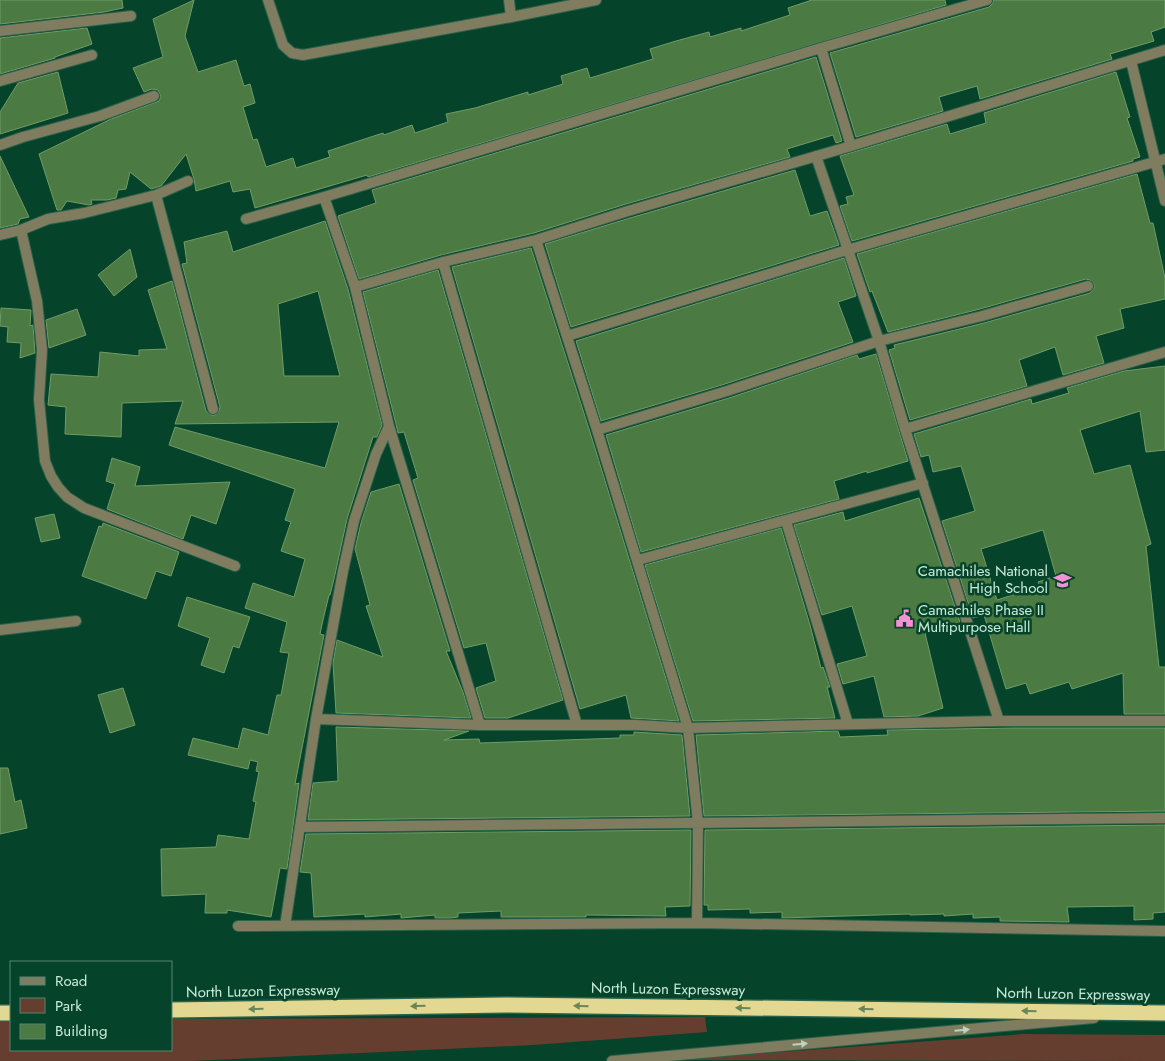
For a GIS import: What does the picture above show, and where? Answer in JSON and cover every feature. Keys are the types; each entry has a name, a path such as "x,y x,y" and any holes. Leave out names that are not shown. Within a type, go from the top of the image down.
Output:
{"highway":[{"name":"North Luzon Expressway","path":"172,1010 506,1005 1162,1012"}],"street":[{"path":"268,0 283,45 292,53 303,55 596,0"},
{"path":"509,0 511,17"},
{"path":"246,219 987,0"},
{"path":"0,31 131,16"},
{"path":"822,48 851,146"},
{"path":"355,288 443,262 536,240 1165,50"},
{"path":"0,81 92,56"},
{"path":"1131,61 1161,160 1165,201"},
{"path":"0,145 22,137 100,116 154,96"},
{"path":"816,156 879,341 999,721"},
{"path":"567,336 847,250 1161,160"},
{"path":"0,235 21,230 48,219 84,214 156,195 188,181"},
{"path":"156,195 213,409"},
{"path":"324,197 355,288 389,426 480,725"},
{"path":"21,230 37,301 42,350 39,400 45,461 58,487 67,497 84,508 235,566"},
{"path":"536,240 638,560 688,728 698,823 697,923"},
{"path":"443,262 577,725"},
{"path":"597,430 727,391 831,355 1088,286"},
{"path":"906,429 1165,352"},
{"path":"285,926 326,660 354,521 376,454 389,426"},
{"path":"638,560 923,483"},
{"path":"786,521 848,724"},
{"path":"0,630 76,621"},
{"path":"316,719 480,725 636,725 688,728 999,721 1165,721"},
{"path":"301,827 1165,818"},
{"path":"238,926 697,923 1165,931"},
{"path":"612,1061 1162,1012"}],"green space":[{"path":"705,1017 707,1032 533,1045 192,1061 0,1061 0,1021 10,1021 10,1051 172,1051 172,1019"},
{"path":"1024,1034 1165,1035 1165,1061 673,1060"}],"building":[{"path":"0,0 122,0 123,8 104,12 0,24"},
{"path":"194,0 185,36 198,72 236,60 244,86 250,84 255,103 243,107 253,140 257,139 266,167 293,158 296,168 330,157 328,151 383,133 384,135 412,125 415,133 448,122 446,114 475,108 528,92 528,95 563,84 561,76 587,68 590,78 653,59 650,49 709,32 710,37 741,28 741,31 790,15 788,8 812,0 945,0 946,5 368,177 367,175 255,208 250,189 233,192 230,181 196,191 186,154 161,186 151,189 130,172 126,189 118,190 116,198 91,200 92,204 89,205 67,201 61,210 57,210 39,154 111,119 159,101 161,97 158,90 152,89 144,92 133,68 163,57 153,19"},
{"path":"994,0 1165,0 1165,27 1151,32 1154,41 1110,54 1112,59 980,99 977,86 939,97 943,111 856,137 830,53 989,7"},
{"path":"87,28 92,44 55,58 0,74 0,38"},
{"path":"816,57 842,141 836,143 833,135 787,149 790,157 626,204 534,233 441,255 359,279 338,216 376,203 372,190"},
{"path":"58,72 68,113 0,134 0,112 18,83"},
{"path":"1116,72 1130,117 1127,118 1140,157 1133,159 1133,161 852,241 840,206 848,204 846,197 854,195 840,156 947,124 950,134 986,123 984,113"},
{"path":"0,156 29,217 20,219 18,224 0,228"},
{"path":"795,170 810,216 827,211 839,245 571,327 545,244"},
{"path":"1137,174 1150,223 1153,223 1165,278 1165,299 1120,309 1124,328 1096,336 1104,363 1063,375 1055,347 1019,360 1027,386 910,420 889,350 895,348 894,345 984,323 1090,293 1094,288 1094,284 1086,279 980,309 888,332 872,291 870,292 857,254"},
{"path":"325,221 348,289 382,425 377,437 373,437 347,519 323,620 320,634 324,635 295,784 299,783 287,869 280,868 271,917 227,910 227,913 205,913 206,894 162,896 161,849 216,847 218,835 249,839 256,802 253,801 259,772 256,771 258,762 250,760 248,769 188,755 193,738 238,749 243,728 268,735 277,695 281,695 289,653 280,652 287,622 245,608 253,583 294,597 305,559 281,551 291,522 285,520 295,489 169,445 175,427 325,468 339,422 175,424 183,401 122,403 121,437 65,434 66,407 48,405 51,374 98,377 100,352 139,356 139,350 167,349 148,290 172,281 206,411 211,415 215,415 220,407 182,264 187,263 184,242 227,231 233,252","holes":["318,291 340,376 284,376 278,304"]},
{"path":"531,248 679,721 631,718 626,695 580,709 452,267"},
{"path":"130,249 137,277 114,296 98,275"},
{"path":"844,258 856,296 838,302 853,342 725,384 601,421 576,341"},
{"path":"438,270 563,700 508,718 485,718 476,688 496,681 486,643 464,648 413,480 418,478 404,432 398,433 363,292"},
{"path":"1,308 31,310 30,326 33,325 35,353 20,358 21,343 7,342 8,327 0,326"},
{"path":"77,309 86,335 49,348 46,320"},
{"path":"876,354 908,461 834,481 839,499 641,552 606,435 729,398 857,355 859,359"},
{"name":"Camachiles National High School","path":"1165,366 1165,450 1146,452 1140,411 1080,430 1094,474 1130,465 1151,544 1146,546 1159,667 1165,667 1165,714 1124,714 1123,673 1072,689 1069,682 1030,694 1026,683 1006,689 984,615 973,618 942,521 975,511 961,466 933,472 929,455 921,457 914,434 1031,399 1032,404 1069,393 1067,388 1124,371","holes":["1043,530 1056,576 1038,582 1040,586 997,600 981,549"]},
{"path":"112,458 140,467 135,486 230,482 216,524 191,515 183,539 107,509 115,484 106,481"},
{"path":"399,484 450,651 446,651 463,692 471,718 336,713 333,663 337,640 383,657 366,606 370,605 355,549 371,492"},
{"path":"919,498 960,622 925,633 943,708 918,716 884,717 874,676 843,684 837,664 867,656 852,606 822,615 794,525 843,512 845,521"},
{"path":"54,514 60,538 41,542 35,518"},
{"path":"103,523 179,552 171,576 156,571 146,599 82,576 99,526 102,527"},
{"path":"781,528 821,668 823,667 830,687 827,687 835,718 693,721 645,565"},
{"path":"187,597 250,617 239,648 233,646 224,673 201,665 210,638 178,626"},
{"path":"123,688 135,725 110,733 98,695"},
{"path":"336,727 469,731 444,740 479,739 480,743 620,738 620,735 634,735 634,732 682,735 690,816 308,820 313,783 338,781"},
{"path":"1165,728 1165,811 704,816 696,735 838,731 840,737 888,735 887,730"},
{"path":"0,768 8,768 15,802 21,800 27,828 0,834"},
{"path":"1165,825 1165,912 1153,913 1153,919 1134,920 1134,906 1067,907 1069,922 1000,921 1000,917 973,918 973,914 782,918 782,912 750,913 750,909 708,910 708,905 704,905 705,830"},
{"path":"691,830 690,906 665,907 666,916 501,917 501,911 458,913 458,917 451,918 435,918 435,915 401,918 401,914 365,917 365,914 314,917 311,873 300,872 306,834"}],"place":[{"name":"Camachiles National High School","path":"1062,580"},
{"name":"Camachiles Phase II Multipurpose Hall","path":"904,619"}]}
